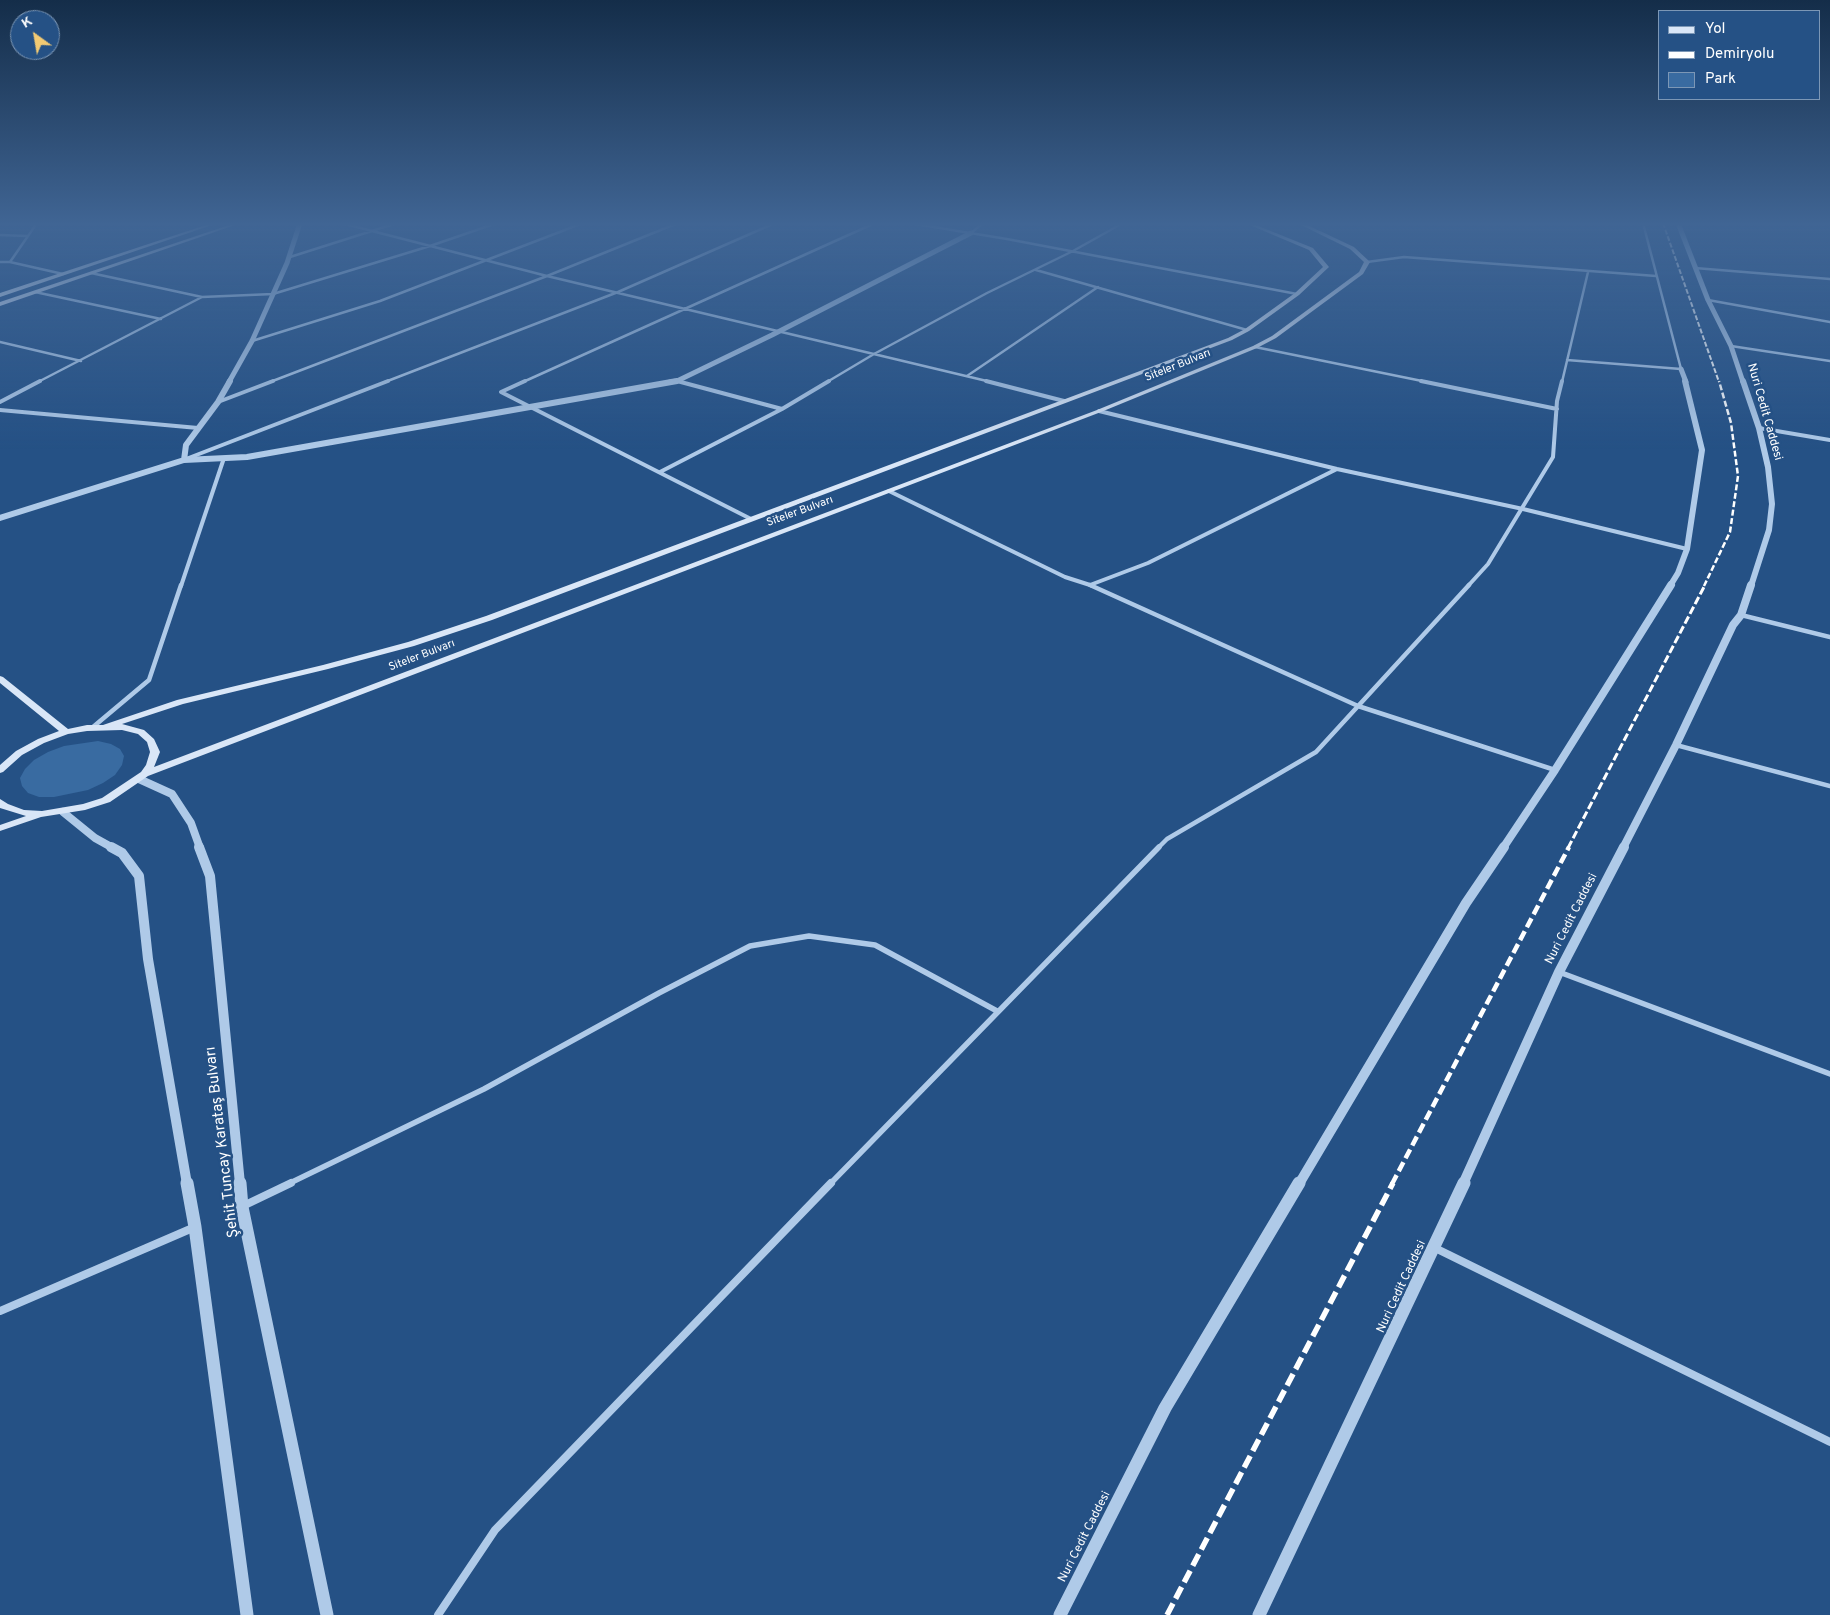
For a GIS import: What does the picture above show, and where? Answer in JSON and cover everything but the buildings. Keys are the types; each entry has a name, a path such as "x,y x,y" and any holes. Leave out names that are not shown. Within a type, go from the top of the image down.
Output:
{"main road":[{"path":"0,304 16,298"},
{"name":"Siteler Bulvarı","path":"107,726 180,702 411,644 489,618 1230,339 1247,330 1290,298"},
{"name":"Siteler Bulvarı","path":"42,814 63,812 106,800 142,777 1099,411 1274,338 1327,298"},
{"path":"0,679 66,732"},
{"path":"2,767 19,753 41,741 66,732 93,727 122,727 141,732 152,741 155,752 151,766 142,777"},
{"path":"0,754 2,767"},
{"path":"0,802 4,806 23,813 42,814"},
{"path":"0,828 42,814"}],"street":[{"path":"65,298 161,319"},
{"path":"0,402 199,298"},
{"path":"184,460 186,445 218,402 252,341 271,298"},
{"path":"252,341 387,298"},
{"path":"218,402 489,298"},
{"path":"0,518 184,460 602,298"},
{"path":"644,298 967,376 1064,402"},
{"path":"710,298 502,392 528,407 751,519"},
{"path":"184,460 247,458 677,381 843,298"},
{"path":"660,472 782,410 874,354 979,298"},
{"path":"967,376 1081,298"},
{"path":"1137,298 1247,330"},
{"path":"438,1615 495,1530 996,1011 1167,839 1316,752 1488,564 1553,458 1556,409 1582,298"},
{"path":"1567,360 1681,369 1662,298"},
{"path":"1708,300 1830,322"},
{"name":"Nuri Cedit Caddesi","path":"1259,1615 1434,1248 1559,972 1676,745 1734,625 1741,615 1769,530 1772,504 1768,467 1759,428 1732,346 1708,300"},
{"path":"0,342 81,361"},
{"path":"1732,346 1830,361"},
{"path":"1255,347 1556,409"},
{"name":"Nuri Cedit Caddesi","path":"1060,1615 1165,1408 1466,903 1555,770 1678,573 1687,549 1702,450 1690,394 1681,369"},
{"path":"677,381 782,410"},
{"path":"0,410 198,428"},
{"path":"1099,411 1337,469 1523,509 1687,549"},
{"path":"1759,428 1830,440"},
{"path":"93,727 148,680 224,458"},
{"path":"1090,585 1148,563 1337,469"},
{"path":"889,491 1065,577 1090,585 1358,706 1555,770"},
{"path":"1741,615 1830,637"},
{"path":"1676,745 1830,786"},
{"name":"Şehit Tuncay Karataş Bulvarı","path":"142,777 172,794 191,823 210,876 242,1207 327,1615"},
{"path":"63,812 95,838 122,853 139,876 148,960 195,1227 248,1615"},
{"path":"242,1207 484,1089 659,993 750,946 809,936 876,945 996,1011"},
{"path":"1559,972 1830,1074"},
{"path":"0,1311 195,1227"},
{"path":"1434,1248 1830,1442"}],"green space":[{"path":"98,741 111,744 120,749 124,756 122,765 115,775 103,783 88,790 54,797 39,797 28,793 22,786 20,778 25,769 34,760 64,746"}],"railway":[{"path":"1690,298 1719,382"},
{"path":"1704,586 1730,532 1738,476 1731,423 1719,381"},
{"path":"1568,848 1705,585"},
{"path":"1392,1184 1569,847"},
{"path":"1167,1615 1393,1183"}]}
